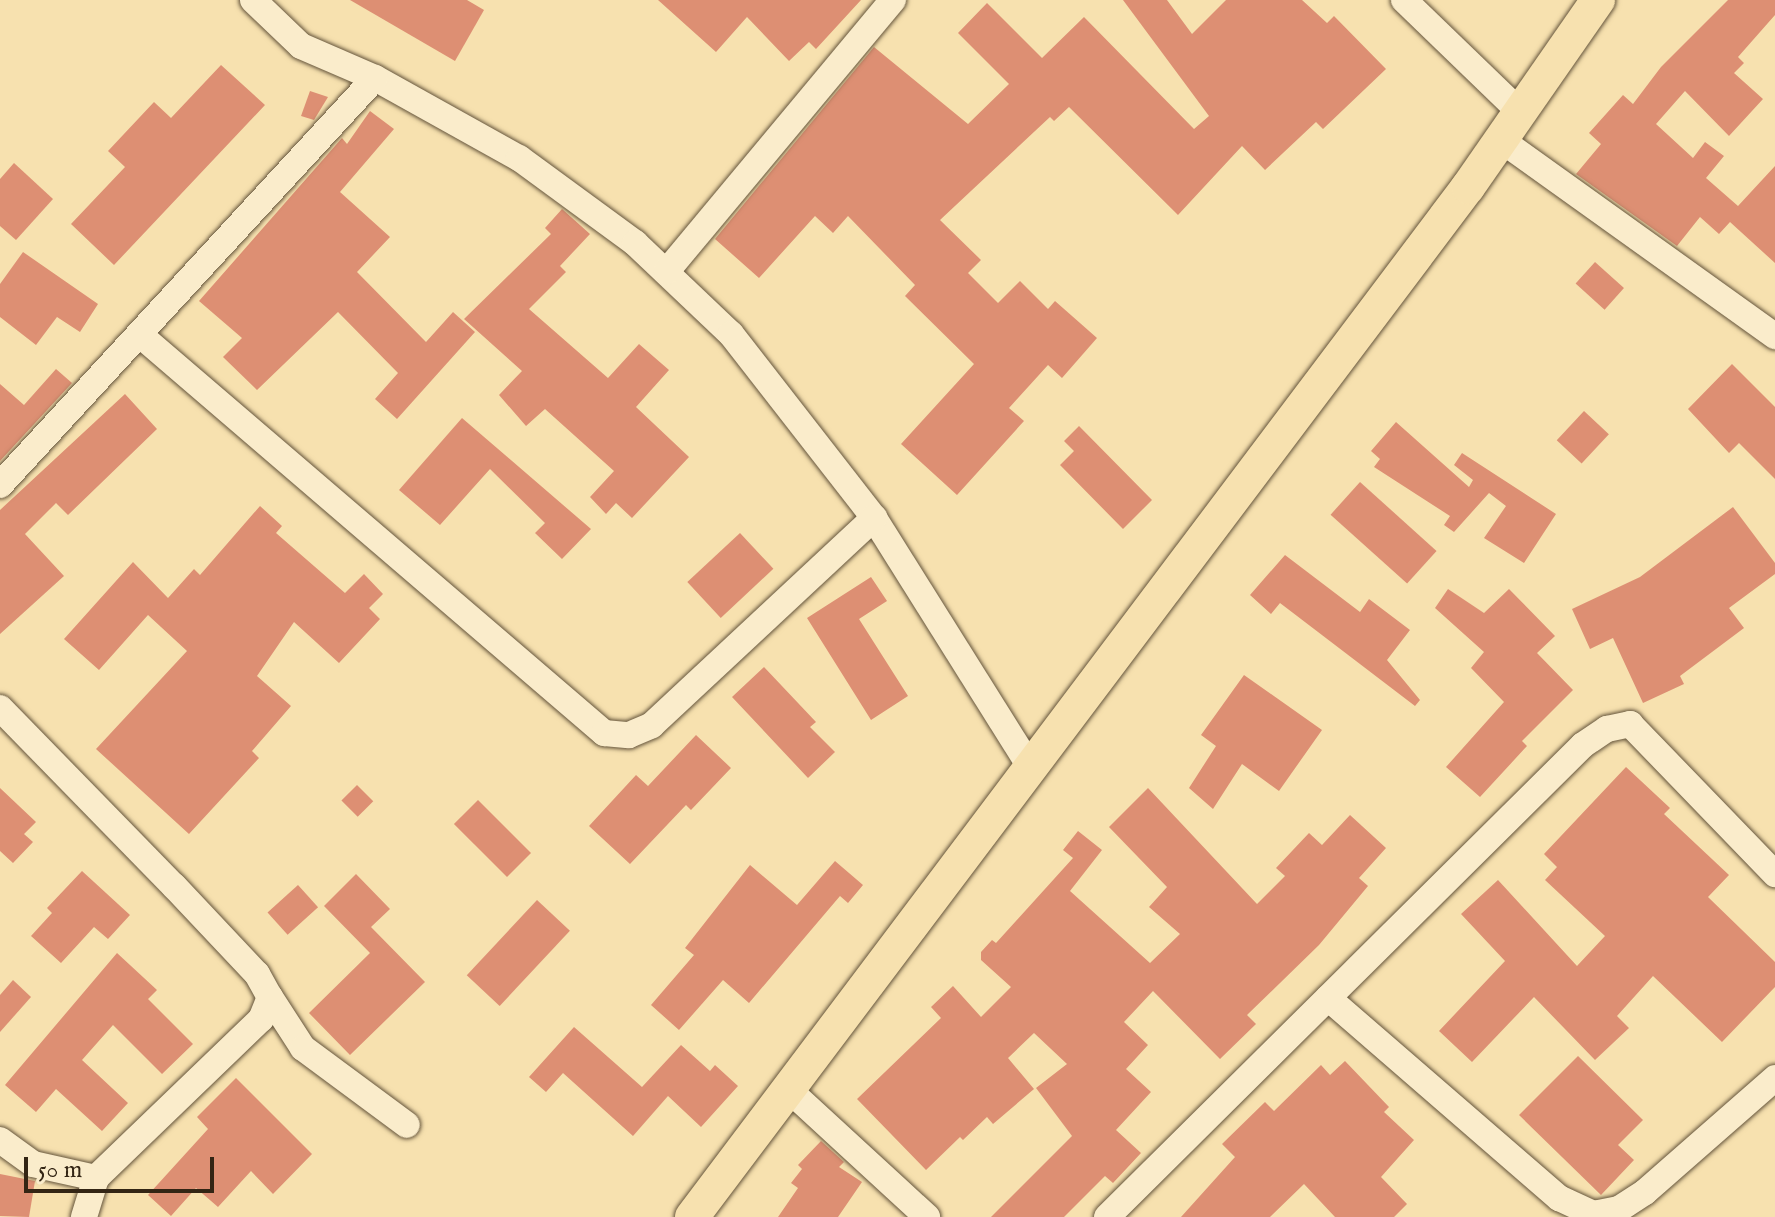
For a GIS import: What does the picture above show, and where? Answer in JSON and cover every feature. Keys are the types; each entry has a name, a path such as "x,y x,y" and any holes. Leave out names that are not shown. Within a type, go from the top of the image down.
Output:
{"main road":[{"path":"692,1217 1501,140 1598,0"}],"street":[{"path":"253,0 301,46 375,78 519,158 667,271 731,334 874,518 1031,768"},
{"path":"667,271 893,0"},
{"path":"1404,0 1520,112"},
{"path":"0,485 375,78"},
{"path":"1501,140 1773,329"},
{"path":"139,334 604,733 629,735 652,725 874,518"},
{"path":"0,708 257,974 303,1048 407,1125"},
{"path":"1107,1217 1583,745 1607,729 1630,724 1775,874"},
{"path":"84,1217 96,1178 238,1044 261,1019 270,997"},
{"path":"1328,998 1548,1189 1593,1214 1619,1209 1645,1192 1775,1078"},
{"path":"788,1089 927,1217"},
{"path":"0,1140 33,1164 96,1178"}],"building":[{"path":"350,0 467,0 484,10 455,61"},
{"path":"658,0 861,0 816,49 809,42 789,61 747,17 716,52"},
{"path":"1123,0 1167,0 1192,34 1226,0 1302,0 1327,23 1334,16 1386,69 1323,129 1316,122 1265,170 1242,146 1178,215 1069,107 1054,121 1050,117 940,220 981,260 968,273 998,303 1020,281 1048,309 1055,301 1097,338 1062,378 1048,365 1009,408 1024,421 957,495 901,444 974,364 905,296 915,285 848,216 833,233 815,216 759,278 715,239 874,47 968,124 1009,84 958,33 987,3 1042,58 1084,17 1194,129 1209,116"},
{"path":"1728,0 1775,0 1775,15 1738,57 1744,63 1734,73 1763,99 1729,136 1685,91 1656,124 1693,158 1705,142 1724,156 1706,178 1738,206 1775,166 1775,263 1730,222 1719,234 1700,217 1677,246 1576,174 1601,144 1589,133 1623,95 1633,104 1661,67"},
{"path":"221,65 265,105 114,265 71,224 125,167 108,151 154,102 171,118"},
{"path":"310,91 328,97 314,120 301,116"},
{"path":"370,111 394,129 340,192 390,237 357,272 426,342 453,312 475,332 397,419 375,399 398,373 338,312 257,390 223,357 242,338 199,301 342,138 347,144"},
{"path":"14,163 53,199 16,240 0,226 0,179"},
{"path":"562,209 590,234 560,266 566,272 529,309 608,378 639,344 669,370 636,407 689,457 632,518 616,503 606,514 590,497 614,471 545,409 526,426 499,395 522,371 464,319 551,234 545,228"},
{"path":"23,252 98,304 80,332 57,317 36,345 0,317 0,284"},
{"path":"1595,262 1624,288 1605,310 1576,284"},
{"path":"1732,364 1775,407 1775,479 1739,443 1729,453 1688,409"},
{"path":"56,369 72,383 0,461 0,384 24,405"},
{"path":"125,394 157,429 68,515 56,503 25,534 64,576 0,634 0,510"},
{"path":"1584,411 1609,434 1582,463 1557,440"},
{"path":"462,418 591,529 562,559 535,533 545,523 490,469 440,525 399,490"},
{"path":"1396,422 1469,487 1473,480 1454,465 1462,453 1556,514 1524,563 1484,538 1506,506 1489,493 1454,532 1444,525 1450,516 1374,467 1380,459 1371,451"},
{"path":"1079,426 1152,500 1123,529 1060,465 1074,451 1064,441"},
{"path":"1360,482 1437,551 1407,584 1331,515"},
{"path":"260,506 282,526 276,533 345,593 364,574 383,594 369,608 380,619 339,663 294,622 257,676 291,706 252,751 259,758 189,834 96,749 187,651 148,615 99,670 64,639 133,562 168,598 194,569 200,575"},
{"path":"1733,507 1775,563 1775,574 1729,608 1744,628 1680,676 1684,684 1643,703 1613,638 1590,649 1572,609 1640,577"},
{"path":"740,533 773,569 721,618 687,582"},
{"path":"1285,555 1360,612 1369,599 1410,630 1387,660 1420,700 1415,706 1280,603 1271,614 1250,595"},
{"path":"871,577 887,601 859,619 908,696 871,720 807,618"},
{"path":"1448,589 1484,613 1509,589 1555,636 1537,653 1573,690 1522,741 1527,746 1480,797 1446,767 1504,702 1471,668 1484,652 1435,608"},
{"path":"764,667 816,722 810,727 835,752 808,778 732,697"},
{"path":"1244,675 1322,730 1279,791 1242,764 1213,809 1189,788 1216,746 1201,735"},
{"path":"696,735 731,768 691,810 686,805 630,864 589,826 636,775 648,786"},
{"path":"1626,767 1670,808 1664,814 1729,875 1708,897 1775,962 1775,987 1722,1042 1653,976 1617,1016 1629,1028 1595,1060 1534,997 1472,1062 1439,1031 1505,961 1461,914 1498,880 1577,966 1605,936 1545,880 1557,867 1544,854"},
{"path":"357,785 373,801 358,817 341,801"},
{"path":"0,788 36,822 24,834 33,842 13,863 0,851"},
{"path":"1148,788 1257,904 1285,876 1276,868 1309,833 1322,845 1350,815 1386,848 1359,878 1368,886 1319,945 1247,1015 1256,1024 1220,1059 1153,991 1124,1022 1148,1045 1126,1069 1151,1092 1116,1130 1141,1153 1113,1183 1105,1176 1064,1217 991,1217 1072,1136 1036,1088 1067,1064 1034,1033 1008,1058 1034,1089 993,1124 987,1117 963,1140 960,1137 926,1170 857,1099 941,1018 931,1007 953,986 981,1017 1011,987 981,960 981,952 992,940 996,943 1073,858 1063,850 1078,831 1102,850 1070,891 1150,963 1180,934 1149,907 1167,887 1109,827"},
{"path":"478,800 531,853 507,877 454,824"},
{"path":"835,861 863,885 848,903 840,896 749,1003 723,980 679,1030 651,1005 694,955 685,948 750,865 797,905"},
{"path":"82,871 130,915 108,939 94,927 61,963 31,936 52,913 47,908"},
{"path":"356,874 390,909 371,927 425,982 350,1055 309,1013 370,953 324,906"},
{"path":"298,885 318,907 288,935 268,912"},
{"path":"537,900 570,931 500,1006 467,975"},
{"path":"117,953 157,990 148,999 193,1044 162,1074 113,1025 82,1060 128,1103 102,1131 56,1089 36,1112 5,1085"},
{"path":"13,980 31,997 0,1032 0,995"},
{"path":"574,1027 642,1087 681,1045 710,1071 715,1065 738,1086 701,1127 668,1096 633,1136 563,1073 546,1092 529,1077"},
{"path":"1578,1056 1643,1120 1618,1145 1634,1160 1601,1195 1519,1115"},
{"path":"1345,1061 1389,1107 1384,1112 1414,1140 1381,1177 1407,1204 1394,1217 1335,1217 1304,1184 1270,1217 1181,1217 1235,1157 1222,1144 1265,1102 1274,1111 1321,1065 1330,1075"},
{"path":"236,1078 312,1154 273,1194 251,1171 218,1207 196,1188 171,1216 148,1195 208,1129 197,1117"},
{"path":"821,1141 844,1162 839,1167 862,1182 838,1217 778,1217 798,1188 791,1183 802,1169 798,1165"},
{"path":"0,1174 35,1181 29,1217 0,1216"}]}
